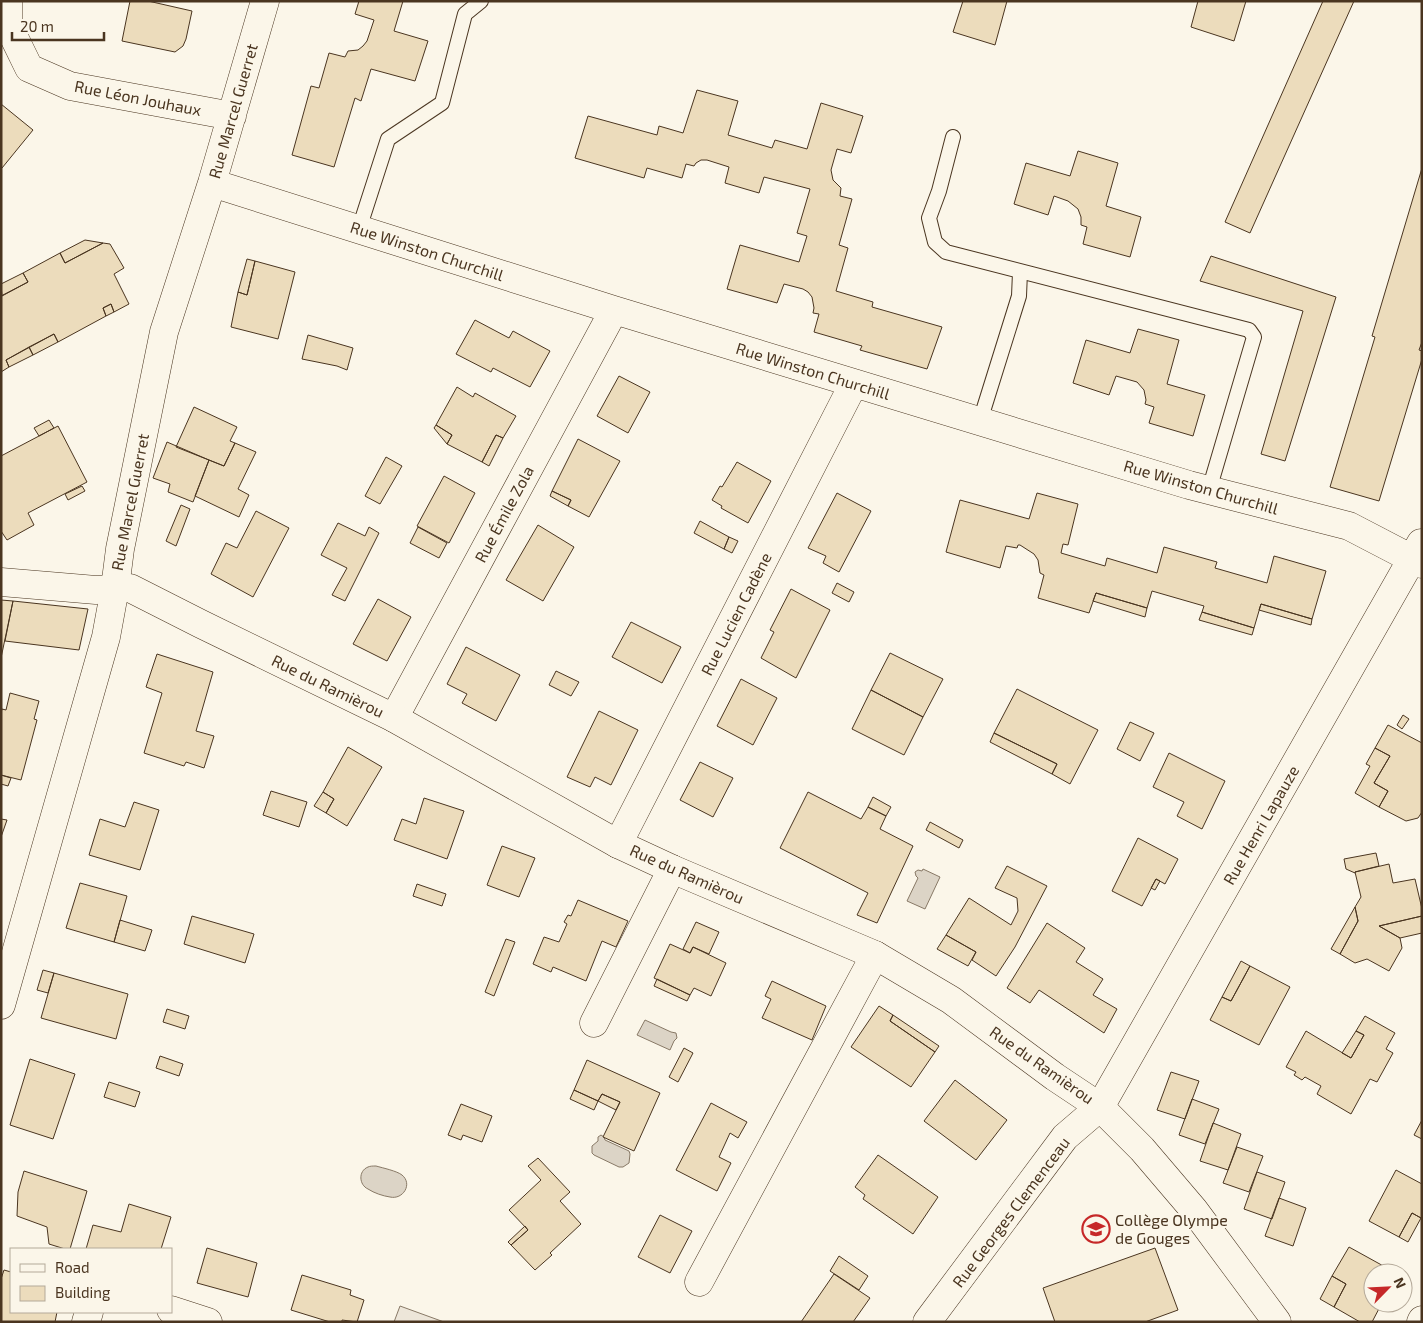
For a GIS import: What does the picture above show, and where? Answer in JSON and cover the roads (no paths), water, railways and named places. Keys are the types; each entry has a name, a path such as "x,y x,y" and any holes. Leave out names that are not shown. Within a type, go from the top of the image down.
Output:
{"street":[{"name":"Rue Léon Jouhaux","path":"8,1 8,25 29,68 70,86 232,116"},
{"name":"Rue Marcel Guerret","path":"1,1005 106,637 120,549 164,332 212,183 265,1"},
{"name":"Rue Winston Churchill","path":"212,183 614,310 854,383 1209,490 1349,526 1384,545 1419,555"},
{"name":"Rue Émile Zola","path":"394,718 614,310"},
{"name":"Rue Lucien Cadène","path":"618,844 854,383"},
{"name":"Rue Henri Lapauze","path":"1100,1107 1419,555"},
{"name":"Rue du Ramièrou","path":"1,582 96,590 130,588 394,718 618,844 672,869 875,955 951,1000 1055,1078 1100,1107 1142,1149 1194,1210 1277,1322"},
{"path":"594,1023 672,869"},
{"path":"699,1282 875,955"},
{"name":"Rue Georges Clemenceau","path":"927,1322 1065,1137 1100,1107"},
{"path":"172,1310 208,1322"}],"lane":[{"path":"359,229 388,139 442,103 465,14 481,1"},
{"path":"953,137 939,191 929,218 935,242 946,252 1249,330 1254,337 1209,490"},
{"path":"980,421 1019,296 1020,272"}],"place":[{"name":"Collège Olympe de Gouges","path":"1096,1229"}]}
